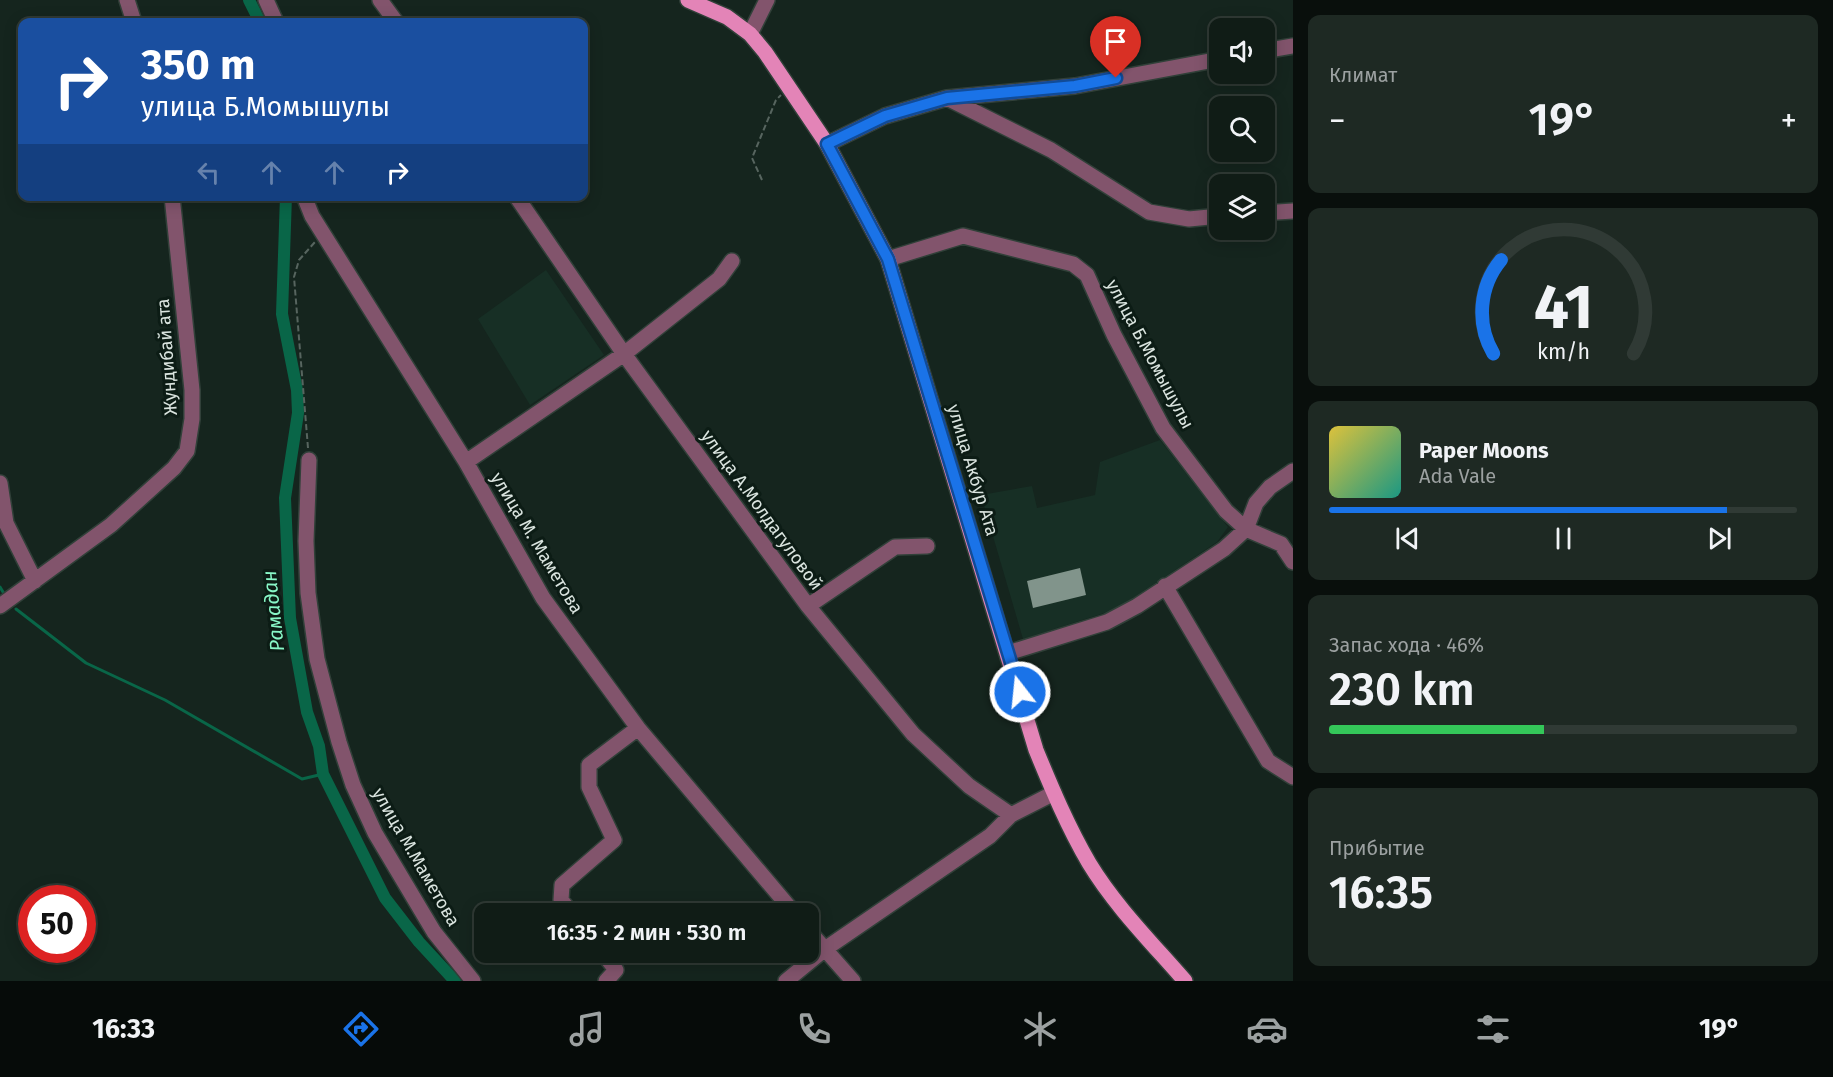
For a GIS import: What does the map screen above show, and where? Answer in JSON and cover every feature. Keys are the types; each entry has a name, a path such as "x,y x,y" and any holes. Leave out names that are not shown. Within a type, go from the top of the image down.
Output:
{"main road":[{"name":"улица Акбур Ата","path":"688,0 727,17 750,34 827,144 888,259 1036,750 1054,794 1090,865 1121,908 1185,981"}],"street":[{"path":"127,0 133,18"},
{"path":"266,0 274,18"},
{"path":"380,0 393,18"},
{"path":"750,34 766,0"},
{"path":"1275,49 1293,45"},
{"path":"827,144 885,116 947,98 1075,86 1209,61"},
{"path":"947,98 1051,150 1149,212 1189,219 1209,217"},
{"name":"Жундибай ата","path":"0,606 111,525 174,468 187,451 192,419 192,390 173,201"},
{"name":"улица М. Маметова","path":"307,201 323,232 466,462 543,598 638,728 786,903"},
{"name":"улица А.Молдагуловой","path":"519,201 624,354 808,606 913,734 969,786 1011,815"},
{"path":"1275,212 1293,211"},
{"name":"улица Б.Момышулы","path":"888,259 963,236 1073,264 1087,275 1114,335 1163,428 1226,511 1246,529 1281,544 1293,562"},
{"path":"466,462 624,354 719,279 732,261"},
{"name":"улица М.Маметова","path":"309,460 306,541 308,592 317,659 339,742 353,785 375,833 434,932 473,981"},
{"path":"1008,653 1107,622 1137,606 1224,549 1246,529 1256,503 1270,487 1293,471"},
{"path":"0,483 6,523 35,581"},
{"path":"808,606 895,547 927,546"},
{"path":"1165,586 1268,760 1290,774"},
{"path":"563,903 561,900 562,885 614,840 589,787 589,765 638,728"},
{"path":"786,981 825,949 990,836 1011,815 1054,794"},
{"path":"819,942 853,981"},
{"path":"606,981 616,970 611,963"}],"path":[{"path":"762,180 752,158 776,100 789,87"},
{"path":"309,460 294,277 299,260 323,232"}],"shaded area":[{"path":"546,270 604,355 530,405 478,319"},
{"path":"1160,440 1228,527 1217,542 1117,609 1023,639 981,495 1032,486 1037,508 1095,495 1100,462"}],"building":[{"path":"1080,568 1086,595 1033,608 1027,581"}],"waterway":[{"name":"Рамадан","path":"249,0 258,18"},
{"name":"Рамадан","path":"286,201 282,314 297,390 298,413 285,498 290,618 307,712 319,746 323,774 385,898 419,942 455,981"},
{"path":"0,587 3,592"},
{"path":"16,609 86,663 165,700 302,779 323,774"}],"route":[{"path":"1020,692 888,259 827,144 885,116 947,98 1075,86 1116,78"}]}
